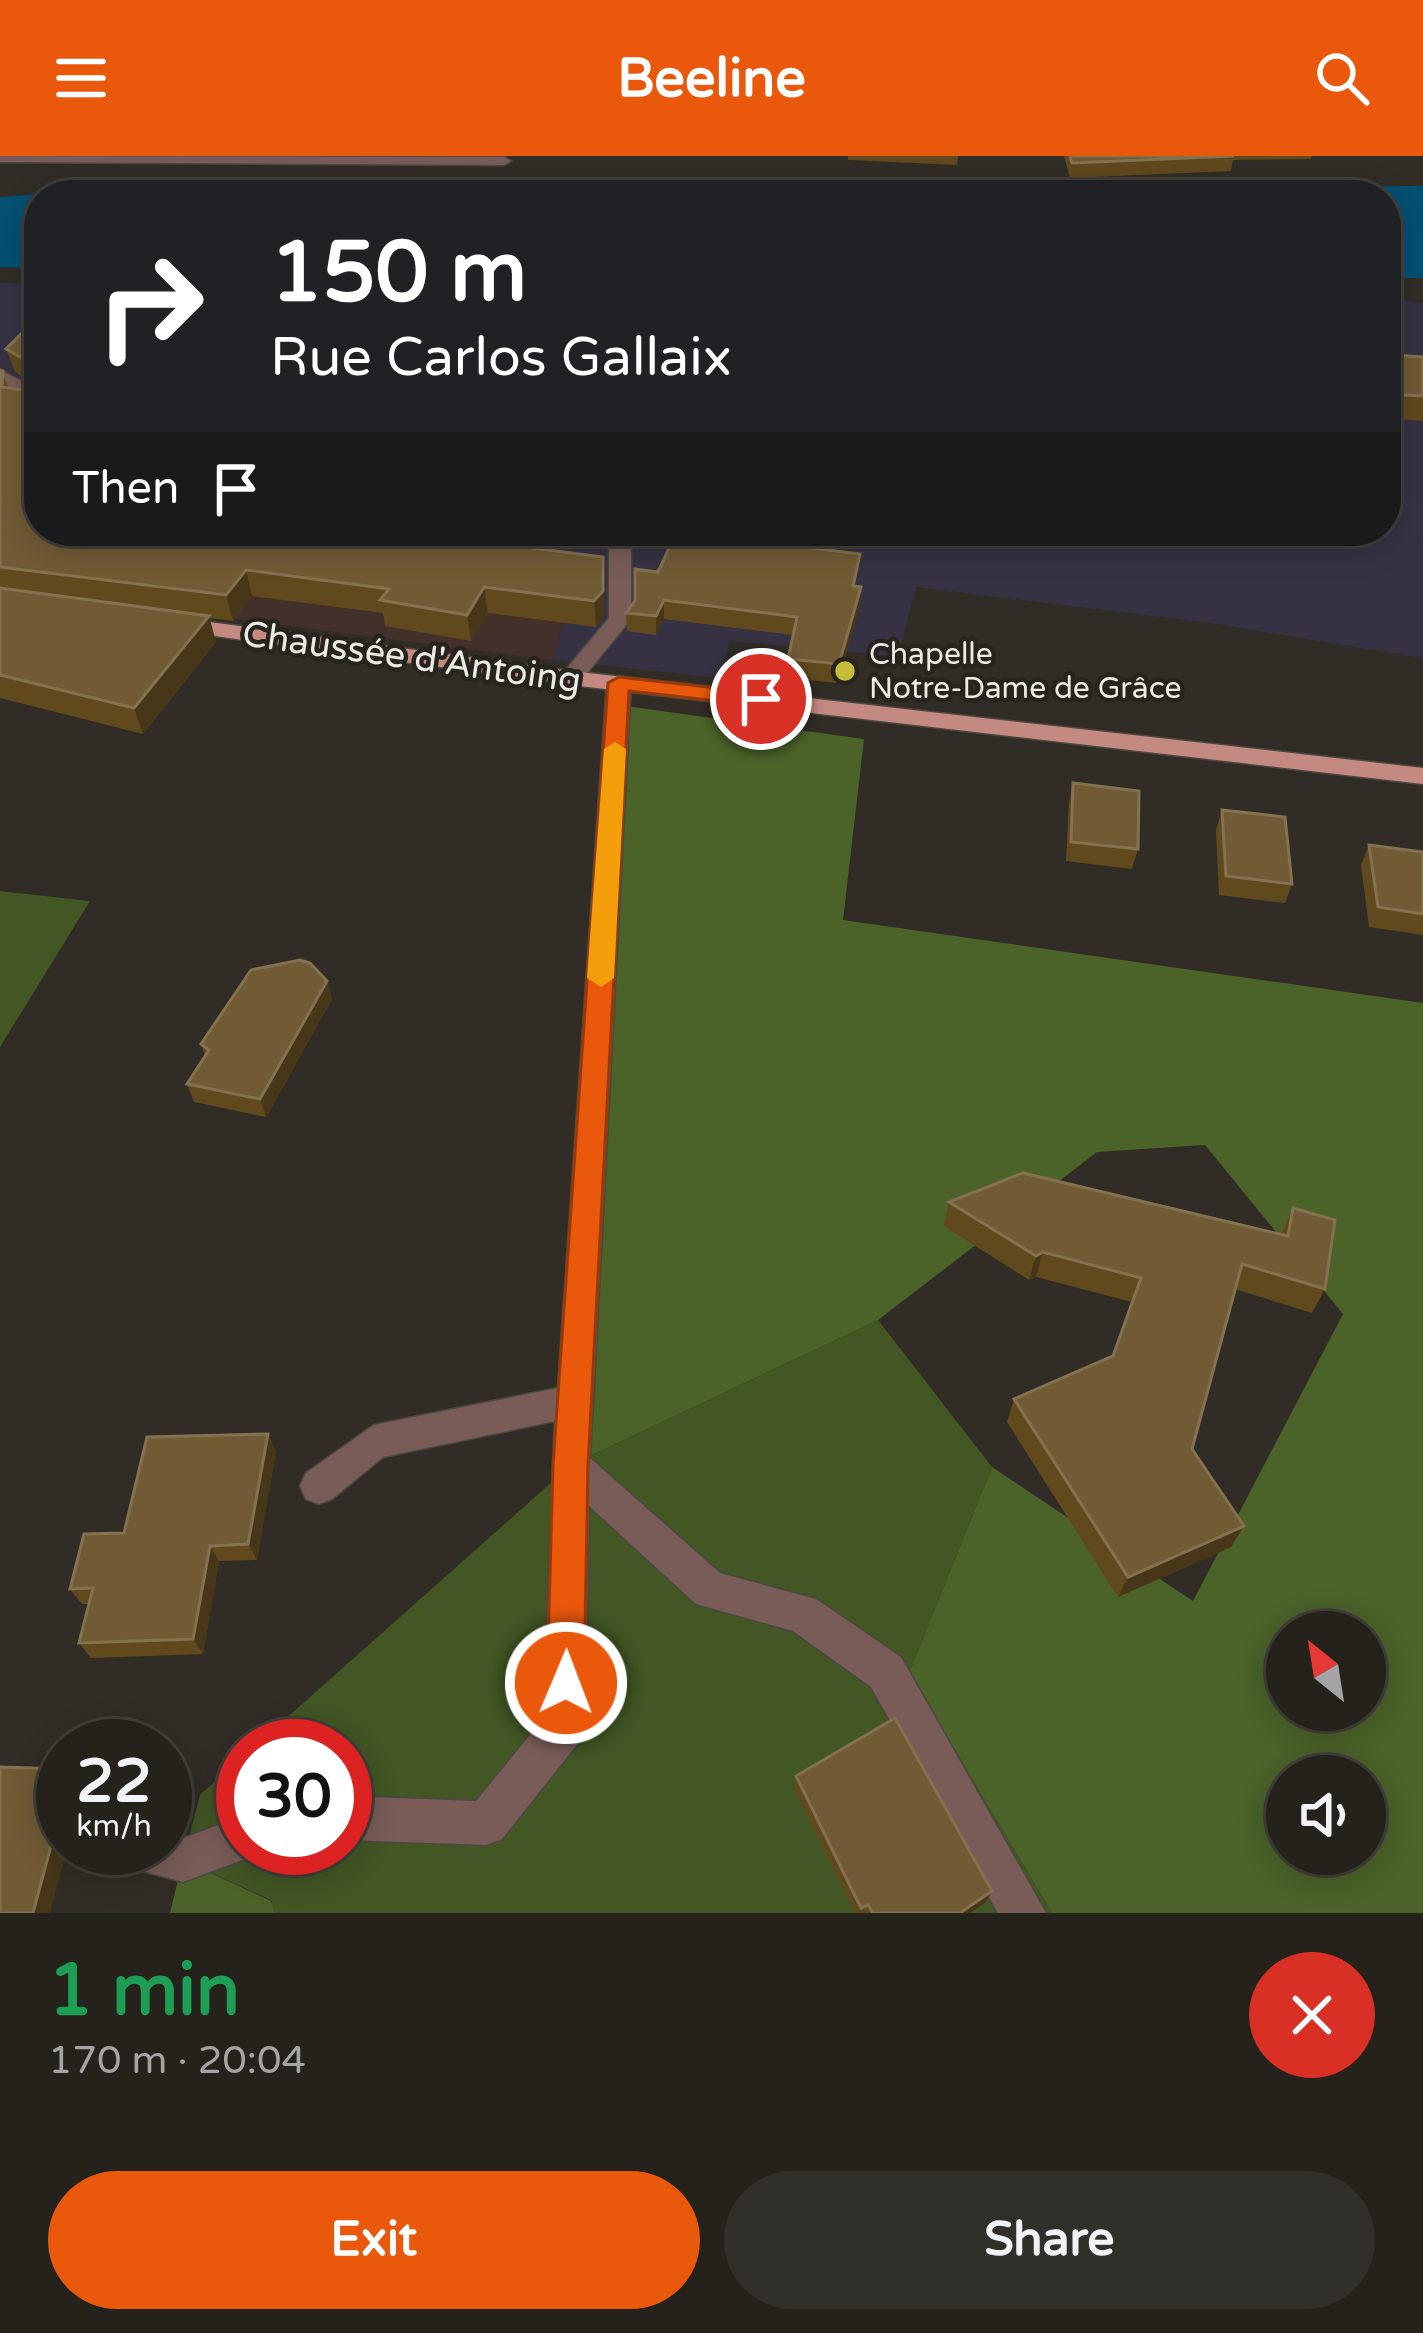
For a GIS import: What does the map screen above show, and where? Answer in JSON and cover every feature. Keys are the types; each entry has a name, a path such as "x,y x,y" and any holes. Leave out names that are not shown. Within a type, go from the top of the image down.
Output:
{"main road":[{"name":"Chaussée d'Antoing","path":"145,620 619,683"},
{"path":"619,683 1423,776"}],"street":[{"path":"0,158 504,161"},
{"path":"571,678 620,620 620,546"},
{"name":"Chaussée d'Antoing","path":"372,1819 486,1823 564,1727 574,1401 619,683"},
{"path":"319,1486 374,1442 574,1401"},
{"path":"571,1465 710,1590 802,1613 886,1672 1023,1913"}],"shaded area":[{"path":"0,283 24,284 24,507 0,504"},
{"path":"1401,300 1423,304 1423,658 1211,623 916,587 898,656 729,641 720,678 553,660 576,574 344,546 1401,546"},
{"path":"29,546 231,546 576,573 553,660 0,589"}],"green space":[{"path":"618,705 864,739 843,920 1423,1003 1423,1913 1052,1913 909,1673 992,1467 1193,1601 1343,1314 1205,1145 1097,1152 878,1320 571,1465"},
{"path":"0,891 90,901 0,1047"},
{"path":"878,1320 992,1467 909,1673 1052,1913 275,1913 271,1900 216,1875 372,1875 372,1719 285,1719 571,1465"},
{"path":"216,1780 216,1875 192,1864 192,1826 200,1795"},
{"path":"192,1864 271,1901 275,1913 170,1913 179,1875 192,1875"}],"water":[{"path":"874,177 928,180 793,180"},
{"path":"1401,186 1423,186 1423,278 1401,278"},
{"path":"24,195 24,268 0,267 0,197"}],"building":[{"path":"1070,156 1234,156 1072,163"},
{"path":"24,331 24,359 6,349"},
{"path":"1401,356 1423,357 1423,396 1401,395"},
{"path":"0,370 2,387 24,390 24,546 518,546 603,557 603,591 594,601 484,587 467,615 380,600 389,589 246,570 226,595 0,567"},
{"path":"670,546 796,546 860,554 853,586 861,587 839,664 788,659 797,617 664,600 656,616 626,613 635,601 635,569 658,572"},
{"path":"0,588 209,616 134,708 0,675"},
{"path":"1073,783 1139,791 1138,849 1071,842"},
{"path":"1222,810 1285,817 1292,884 1226,876"},
{"path":"1369,845 1423,852 1423,914 1378,907"},
{"path":"300,960 310,963 327,981 260,1099 187,1084 209,1050 201,1044 251,970"},
{"path":"1023,1173 1288,1236 1293,1208 1335,1220 1325,1289 1242,1264 1192,1449 1244,1526 1128,1577 1014,1399 1113,1356 1141,1278 1043,1252 1036,1256 949,1202"},
{"path":"268,1434 248,1544 210,1546 193,1639 79,1643 93,1588 70,1589 84,1534 124,1533 147,1437"},
{"path":"895,1718 992,1891 960,1913 873,1913 868,1905 861,1908 796,1776"},
{"path":"0,1767 36,1768 36,1875 43,1875 33,1913 0,1913"}],"slow traffic":[{"path":"601,978 615,749"}],"place":[{"name":"Chapelle Notre-Dame de Grâce","path":"845,671"}],"route":[{"path":"566,1683 571,1465 619,683 761,699"}]}
